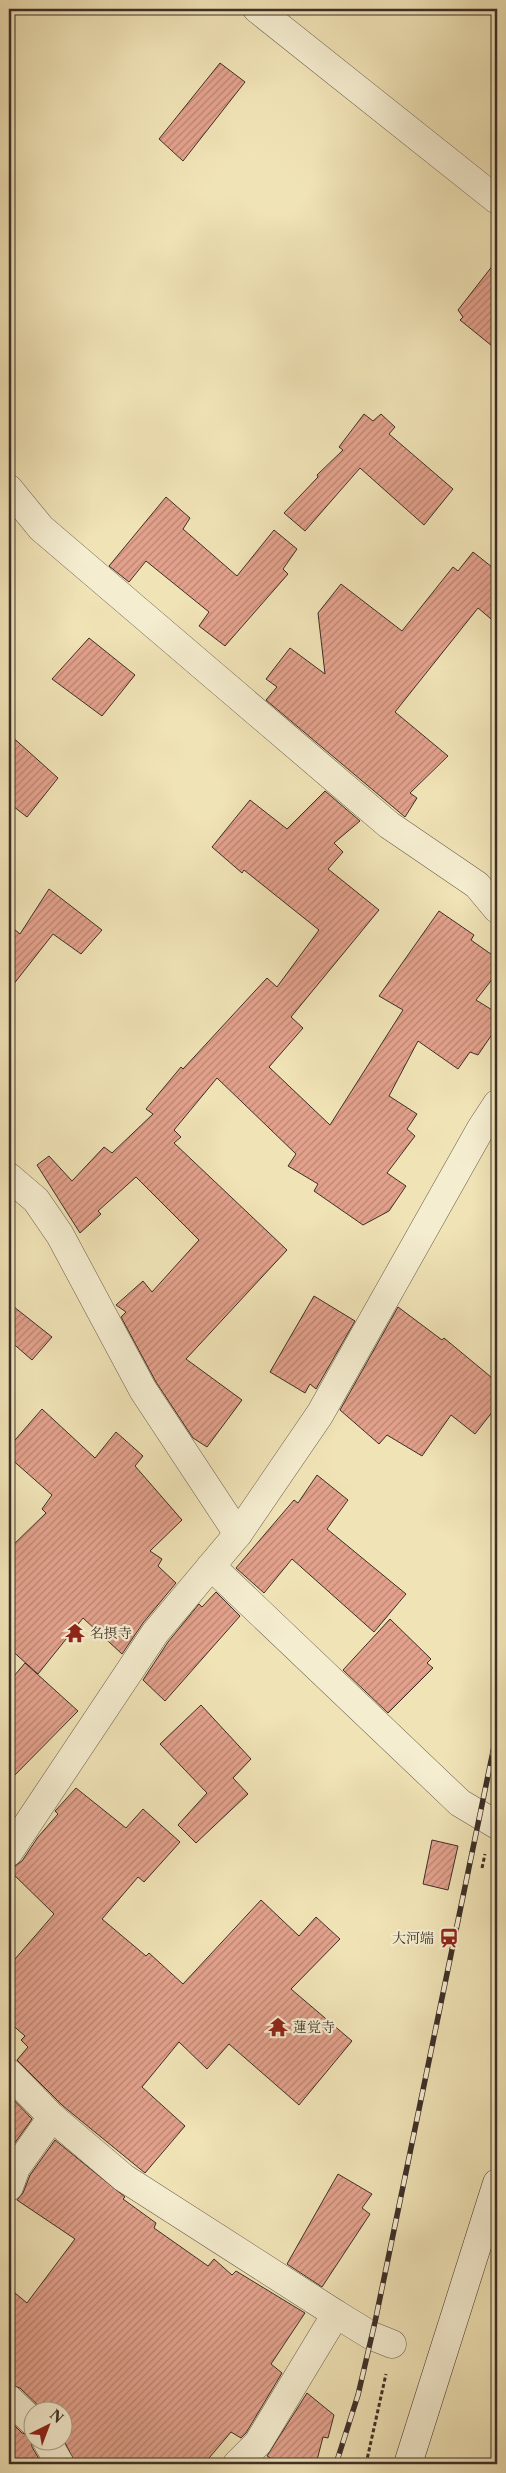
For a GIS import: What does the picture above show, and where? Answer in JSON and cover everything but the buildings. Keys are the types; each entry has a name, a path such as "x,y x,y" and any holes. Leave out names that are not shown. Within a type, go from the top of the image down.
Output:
{"street":[{"path":"257,9 497,200"},
{"path":"9,489 41,528 64,548 389,825 477,885 497,909"},
{"path":"9,1852 154,1633 238,1534 320,1414 480,1130 497,1104"},
{"path":"9,1177 36,1200 60,1235 143,1390 238,1534"},
{"path":"211,1566 460,1803 497,1825"},
{"path":"9,2073 52,2117 124,2178 336,2314 372,2336 392,2344"},
{"path":"9,2187 16,2168 52,2117"},
{"path":"408,2464 497,2183"},
{"path":"237,2464 258,2443 336,2314"},
{"path":"9,2399 22,2411"},
{"path":"52,2450 60,2464"}],"path":[{"path":"366,2464 392,2344"}],"railway":[{"path":"336,2464 358,2395 375,2322 497,1732"}],"place":[{"name":"名摂寺","path":"75,1633"},
{"name":"大河端","path":"449,1938"},
{"name":"蓮覚寺","path":"278,2027"}]}
